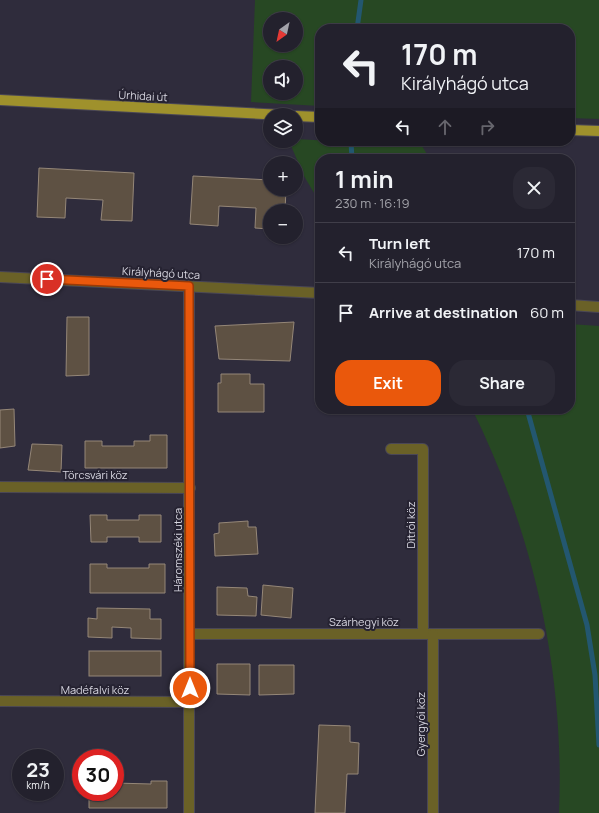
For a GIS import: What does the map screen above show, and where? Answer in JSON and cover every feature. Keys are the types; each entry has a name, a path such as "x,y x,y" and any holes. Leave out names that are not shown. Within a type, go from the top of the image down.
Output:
{"main road":[{"name":"Úrhidai út","path":"0,100 263,114"},
{"path":"303,116 315,117"},
{"path":"575,130 599,131"}],"street":[{"name":"Királyhágó utca","path":"0,277 315,293"},
{"name":"Háromszéki utca","path":"189,286 190,813"},
{"path":"575,305 599,306"},
{"name":"Ditrói köz","path":"391,449 423,449 428,634"},
{"name":"Törcsvári köz","path":"0,487 190,488"},
{"name":"Szárhegyi köz","path":"190,634 539,634"},
{"name":"Gyergyói köz","path":"428,634 433,813"},
{"name":"Madéfalvi köz","path":"0,702 190,702"}],"green space":[{"path":"255,0 599,0 599,119 575,118 575,24 315,24 315,106 251,102"},
{"path":"303,139 315,140 315,146 422,146 427,154 315,154 315,195 303,174 303,156 295,156 292,148 303,148"},
{"path":"575,324 599,326 599,813 559,813 560,761 557,708 541,605 513,505 494,457 474,414 575,414"}],"building":[{"path":"39,168 134,173 132,221 101,220 103,200 66,198 65,218 37,217"},
{"path":"193,176 263,180 263,196 286,196 285,204 263,204 263,229 255,228 256,208 219,206 218,226 190,224"},
{"path":"67,317 89,317 89,375 66,376"},
{"path":"294,322 290,361 219,359 215,326"},
{"path":"221,374 250,374 250,384 264,384 264,412 218,412 218,383 221,383"},
{"path":"14,409 15,446 0,448 0,410"},
{"path":"150,435 167,435 167,468 85,468 85,441 102,441 102,446 134,446 134,441 150,441"},
{"path":"32,444 62,445 61,472 28,470"},
{"path":"90,515 107,515 107,520 139,520 139,515 161,515 161,542 139,542 139,537 107,537 107,542 91,542"},
{"path":"248,521 248,527 256,527 258,554 215,556 214,534 219,533 219,523"},
{"path":"90,564 107,564 107,568 149,568 149,564 165,564 165,593 90,593"},
{"path":"263,585 293,588 291,618 261,615"},
{"path":"217,587 247,588 248,596 257,597 256,616 217,615"},
{"path":"97,608 150,609 150,619 161,619 161,639 131,638 131,628 112,627 112,638 88,637 88,618 97,619"},
{"path":"89,651 161,651 161,676 89,676"},
{"path":"217,664 250,664 250,695 217,694"},
{"path":"259,665 294,665 294,694 259,695"},
{"path":"319,725 350,726 350,742 359,743 358,774 347,774 345,813 315,813"},
{"path":"151,781 167,781 167,808 89,808 89,801 124,801 124,783 151,784"}],"waterway":[{"path":"358,24 361,0"},
{"path":"351,146 352,154"},
{"path":"528,414 587,625 595,675 599,745"}],"route":[{"path":"47,279 189,286 190,688"}]}
